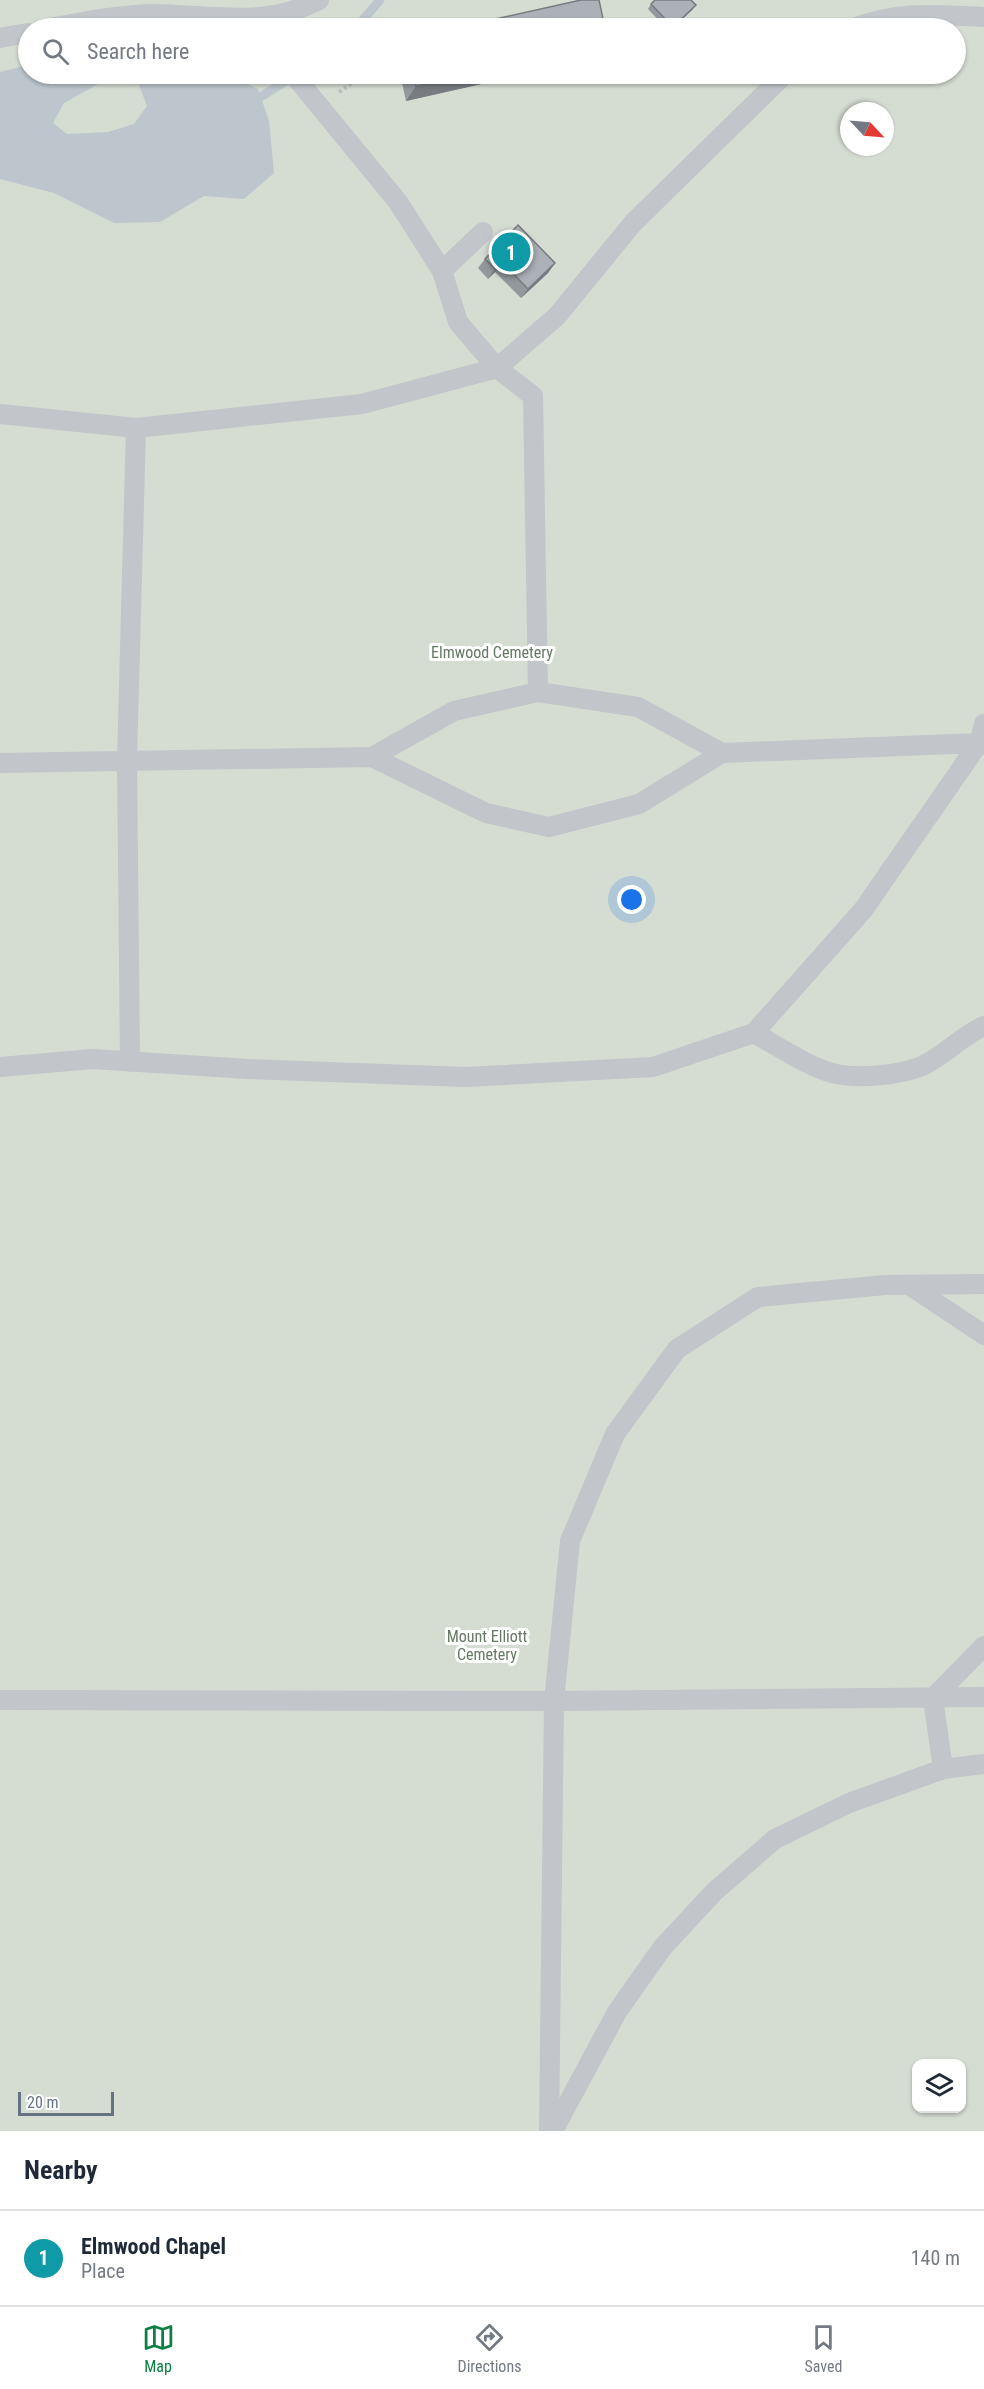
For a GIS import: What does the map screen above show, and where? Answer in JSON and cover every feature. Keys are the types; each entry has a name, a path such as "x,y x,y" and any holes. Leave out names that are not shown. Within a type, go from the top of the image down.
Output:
{"lane":[{"path":"279,18 319,0"},
{"path":"105,18 148,14 215,18"},
{"path":"892,18 912,14 984,17"},
{"path":"0,38 18,35"},
{"path":"301,84 398,202 441,271 458,322 497,368 533,396 537,692"},
{"path":"0,414 136,428 362,404 497,368 557,316 633,223 775,84"},
{"path":"441,271 483,232"},
{"path":"129,1062 127,760 136,428"},
{"path":"372,757 454,711 537,692 638,707 722,753"},
{"path":"0,763 372,757 486,813 549,826 639,804 722,753 982,737"},
{"path":"0,1067 93,1059 248,1069 466,1077 653,1067 754,1033 863,910 982,737"},
{"path":"754,1033 792,1055 836,1074 884,1075 923,1066 971,1032 984,1026"},
{"path":"0,1051 24,1064"},
{"path":"551,2131 554,1701 570,1541 615,1434 677,1349 758,1297 885,1285 984,1284"},
{"path":"909,1285 984,1335"},
{"path":"933,1698 984,1646"},
{"path":"0,1700 554,1701 984,1697"},
{"path":"933,1698 943,1769"},
{"path":"551,2131 617,2012 662,1948 714,1892 775,1839 849,1803 943,1769 984,1764"}],"green space":[{"path":"0,0 984,0 984,2131 0,2131"}],"shaded area":[{"path":"18,68 18,84 98,84 64,103 53,123 67,134 108,132 134,124 147,106 139,84 248,84 258,89 269,121 274,173 244,199 204,196 160,222 114,223 54,193 0,179 0,72"}],"building":[{"path":"581,0 599,0 603,18 500,18"},
{"path":"655,0 691,0 696,5 682,18 664,18 651,4"},
{"path":"518,225 555,263 528,289 502,262 495,269 485,259"}],"waterway":[{"path":"365,18 380,0"},
{"path":"251,103 281,84"}],"place":[{"name":"Elmwood Chapel","path":"511,252"}],"park label":[{"name":"Elmwood Cemetery","path":"492,652"},
{"name":"Mount Elliott Cemetery","path":"487,1645"}]}
